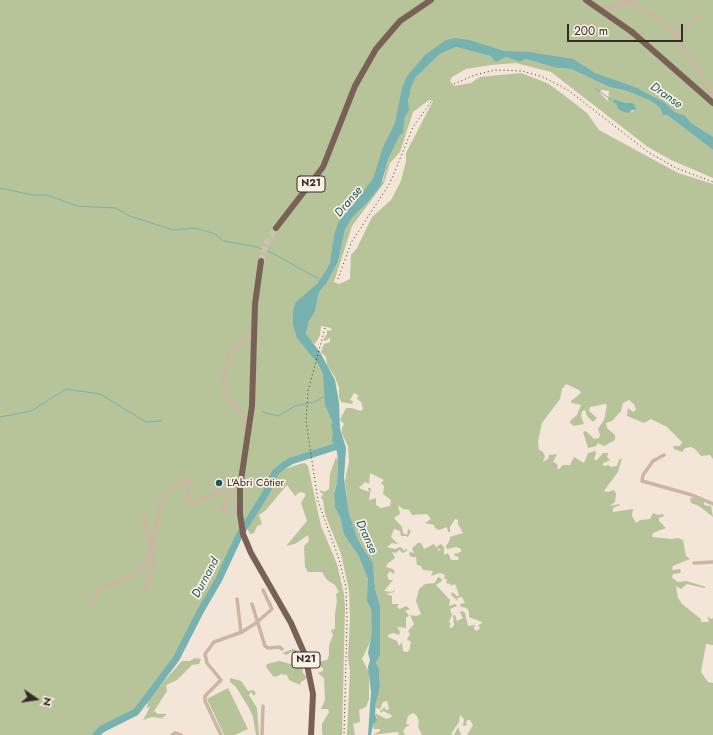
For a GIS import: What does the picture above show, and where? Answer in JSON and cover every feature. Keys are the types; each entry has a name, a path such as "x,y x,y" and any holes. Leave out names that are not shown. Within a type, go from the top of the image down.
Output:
{"main road":[{"name":"N21","path":"276,228 319,173 358,80 373,54 387,34 413,11 431,0"},
{"path":"586,0 621,23 713,103"},
{"name":"N21","path":"261,261 256,290 252,406 249,434 241,478 239,507 245,539 254,561 291,623 303,651 312,689 312,735"}],"street":[{"path":"621,0 633,0"},
{"path":"596,9 629,3 633,0"},
{"path":"633,0 637,6 660,19 675,35 713,96"},
{"path":"675,35 699,16"},
{"path":"249,434 243,416 226,396 223,382 229,354 232,349 255,330"},
{"path":"664,455 653,461 643,475 642,481 692,495 713,504"},
{"path":"91,604 99,590 140,571 154,546 156,524 161,500 165,494 184,481 187,480 190,482 186,500 187,502 192,503 227,488 230,491 230,495 224,506 224,511 229,512 239,507"},
{"path":"145,516 145,531 148,534 151,545 154,546"},
{"path":"144,593 150,579 154,558 152,551"},
{"path":"694,563 713,562"},
{"path":"221,735 205,701 205,696 220,680 207,663 206,654 216,641 241,632 256,623 272,609 263,590"},
{"path":"237,599 241,632"},
{"path":"252,604 256,623 266,648 282,649"},
{"path":"262,735 263,706"},
{"path":"172,735 178,733 181,735"}],"green space":[{"path":"0,0 713,0 713,146 668,106 597,78 568,63 453,42 423,66 416,77 440,54 456,47 490,56 495,61 506,57 520,62 525,59 557,68 571,69 609,87 627,91 651,101 660,108 664,115 667,115 713,150 713,178 671,160 648,147 551,72 516,63 491,65 466,69 452,77 450,81 454,86 471,83 480,77 521,73 547,83 587,113 599,130 678,173 713,184 713,459 710,455 701,456 691,447 685,448 682,452 674,449 673,446 680,446 682,442 667,427 651,419 644,423 627,416 628,408 633,412 636,410 634,404 629,400 623,403 621,411 612,421 606,423 607,428 615,435 615,440 604,446 598,443 596,446 588,448 583,432 586,431 594,439 599,438 600,435 598,429 604,420 607,405 605,404 590,407 589,411 597,418 593,422 587,416 585,410 582,411 581,416 584,424 574,426 570,423 571,420 577,415 581,405 572,403 571,401 581,393 579,390 566,384 562,389 560,399 542,423 538,441 539,450 542,451 545,456 543,462 548,459 549,455 557,454 553,462 557,464 558,470 563,465 570,465 574,457 584,463 588,453 595,451 596,453 594,460 597,460 603,453 608,453 607,457 610,460 602,464 604,466 617,466 619,460 622,458 618,472 604,491 608,492 614,490 616,494 615,502 610,506 620,505 613,508 613,512 633,509 632,516 636,523 640,520 650,519 653,513 658,515 663,514 664,516 659,518 659,521 666,528 653,533 652,537 671,539 678,538 683,540 686,556 690,559 673,566 672,570 680,569 681,571 680,573 673,574 672,578 678,582 686,581 706,587 704,588 687,584 681,589 676,586 678,598 682,604 701,619 701,622 709,622 707,616 711,619 713,618 713,645 706,644 701,672 708,682 713,683 713,735 467,735 473,725 470,720 467,720 467,725 463,726 464,719 460,715 459,722 451,734 454,735 422,735 418,727 419,722 417,716 413,713 408,716 406,724 410,725 403,731 405,735 399,735 398,732 395,732 373,735 380,731 380,729 374,729 373,726 377,718 375,713 386,719 392,717 383,711 381,713 380,711 385,707 386,710 389,709 387,701 383,702 380,709 376,708 376,699 380,687 379,668 376,663 380,655 380,606 375,588 373,563 358,540 349,513 345,481 349,461 348,446 342,434 344,424 340,420 346,408 361,411 363,409 361,402 357,399 358,395 354,393 350,400 353,401 352,404 341,402 339,397 339,388 335,377 327,365 326,357 321,352 324,344 330,342 330,337 326,341 323,340 327,334 327,330 331,331 331,328 321,326 320,335 315,344 307,338 327,375 339,442 332,451 290,461 273,474 258,509 245,523 227,557 224,571 208,602 200,610 177,663 158,683 151,696 182,661 190,661 195,658 201,659 199,664 192,665 177,680 166,685 167,691 154,711 158,714 167,714 162,718 167,719 152,717 143,720 150,707 146,708 139,714 147,707 148,703 97,735 0,735","holes":["414,79 408,102 408,111 405,117 403,132 400,135 388,160 383,181 369,201 352,218 345,230 338,262 326,284 319,292 315,312 309,321 306,334 307,337 299,321 331,264 340,222 375,181 401,127 404,92","601,90 609,91 608,101 600,93","614,99 626,103 632,103 634,111 624,112 616,103 613,103","429,100 433,101 406,153 406,161 401,181 391,200 372,217 357,248 351,255 350,279 339,284 334,282 352,226 384,183 390,163 400,152 413,112","370,473 384,480 381,483 384,486 383,494 391,500 390,506 381,508 376,505 376,498 369,500 371,488 368,488 369,492 359,488 365,482 369,484","398,505 403,509 409,510 412,515 427,514 431,519 425,523 434,525 435,528 439,530 447,527 448,532 450,532 450,527 455,519 458,520 458,524 463,533 450,537 446,546 447,549 456,547 461,549 461,552 454,554 455,556 459,557 458,560 451,560 448,553 444,555 444,547 441,544 437,546 437,548 434,544 424,549 421,543 418,543 412,548 414,553 410,552 409,554 411,557 416,557 417,565 421,566 423,570 433,571 431,576 440,573 445,575 444,579 447,579 446,583 450,584 451,586 454,584 459,596 452,592 451,595 458,601 457,598 462,597 465,603 460,604 461,607 467,608 469,617 482,622 478,625 480,628 477,631 474,629 475,625 468,626 465,613 462,611 460,612 463,618 457,621 455,615 453,615 454,625 452,628 449,627 451,624 449,622 452,615 450,609 457,606 455,604 449,606 450,600 436,585 442,581 441,578 438,577 435,583 425,584 419,589 416,601 421,614 417,616 410,615 414,624 408,631 410,634 407,639 411,642 409,651 403,651 402,642 399,646 397,641 388,637 388,635 393,633 399,635 400,632 397,627 406,628 406,618 409,615 405,611 410,609 406,606 400,609 397,607 399,604 392,604 392,596 386,594 394,592 395,590 392,592 384,591 393,580 389,580 387,575 390,571 393,574 395,572 393,569 386,567 387,564 395,558 392,552 396,553 399,550 403,553 408,550 406,549 404,551 400,547 395,549 387,547 392,543 398,544 391,537 394,529 400,531 401,536 408,537 411,531 408,529 407,535 403,533 402,527 394,518 400,514"]},
{"path":"336,457 338,461 337,483 334,491 335,508 340,517 344,535 358,555 368,579 373,632 362,659 369,672 369,699 366,707 359,710 360,722 353,724 355,735 347,735 350,671 348,657 350,619 349,590 341,554 325,514 323,500 321,498 323,494 320,492 321,490 324,492 329,489 330,474"},
{"path":"305,463 308,466 321,526 337,564 344,594 342,735 323,735 322,733 322,724 329,712 328,709 321,709 325,700 324,678 318,673 323,671 323,668 316,665 318,662 327,660 329,655 329,646 333,635 331,630 335,629 336,594 339,592 335,585 327,580 322,572 308,572 305,567 304,546 309,541 308,535 295,544 286,546 307,521 301,503 305,493 300,492 295,496 287,485 266,510 259,515 262,524 257,526 254,533 250,534 247,528 250,520 263,504 276,477 285,469"},
{"path":"695,497 704,501 704,505 711,506 713,517 699,506 691,503 690,498"},
{"path":"293,649 297,650 301,654 303,673 307,677 301,682 300,685 289,680 287,675 281,674 276,677 273,676 266,667 267,664 279,661 291,664 291,657 298,657 298,654 291,652 287,655 282,653"},
{"path":"230,678 241,681 248,691 253,690 256,693 254,696 251,692 249,695 257,708 259,735 256,735 253,717 249,708 236,687 230,682"},
{"path":"228,688 248,729 235,735 224,735 207,699"},
{"path":"458,727 461,735 454,735"}],"water":[{"name":"Dranse","path":"455,38 469,40 504,51 529,52 573,59 595,73 637,88 665,103 675,112 685,116 691,123 713,137 713,150 667,115 663,115 660,108 651,101 627,91 609,87 571,69 557,68 525,59 520,62 506,57 496,62 490,56 456,47 440,54 415,78 411,88 408,102 409,110 405,117 403,133 400,135 388,160 381,185 369,201 352,218 345,230 338,262 326,284 319,292 315,312 309,321 306,334 320,352 335,380 339,403 340,428 346,448 344,478 349,513 358,540 373,563 375,588 380,606 380,655 376,663 379,668 380,687 376,702 375,714 377,720 373,725 371,735 368,735 371,692 368,667 370,660 368,653 372,632 371,609 367,600 368,579 358,555 344,535 340,517 335,508 334,493 337,483 338,461 337,452 332,441 333,433 331,424 333,423 325,405 323,374 319,365 297,338 293,325 293,310 296,302 317,284 327,269 330,263 334,236 338,223 373,179 383,147 395,123 402,88 407,76 425,55 446,40"},
{"path":"614,99 626,103 632,103 635,105 636,110 632,110 628,113 618,109 616,103 613,103"}],"waterway":[{"path":"595,88 613,101"},
{"path":"0,188 33,195 47,195 77,206 116,208 130,216 173,230 195,228 215,234 224,241 257,247 272,253 319,279"},
{"path":"0,417 31,411 66,389 100,394 146,422 162,421"},
{"path":"262,411 278,416 295,406 314,402 325,396"},
{"name":"Durnand","path":"96,735 102,729 136,712 176,659 219,579 239,536 266,493 275,473 291,461 341,445"}],"tunnel":[{"path":"261,261 267,242 276,228"}],"railway":[{"path":"454,84 475,75 495,70 522,71 543,77 568,90 648,152 676,168 713,182"},
{"path":"338,279 351,243 390,183 413,127 431,102"},
{"path":"325,328 308,391 306,421 318,501 339,559 346,588 347,619 344,735"}],"place":[{"name":"L'Abri Côtier","path":"219,483"}]}
